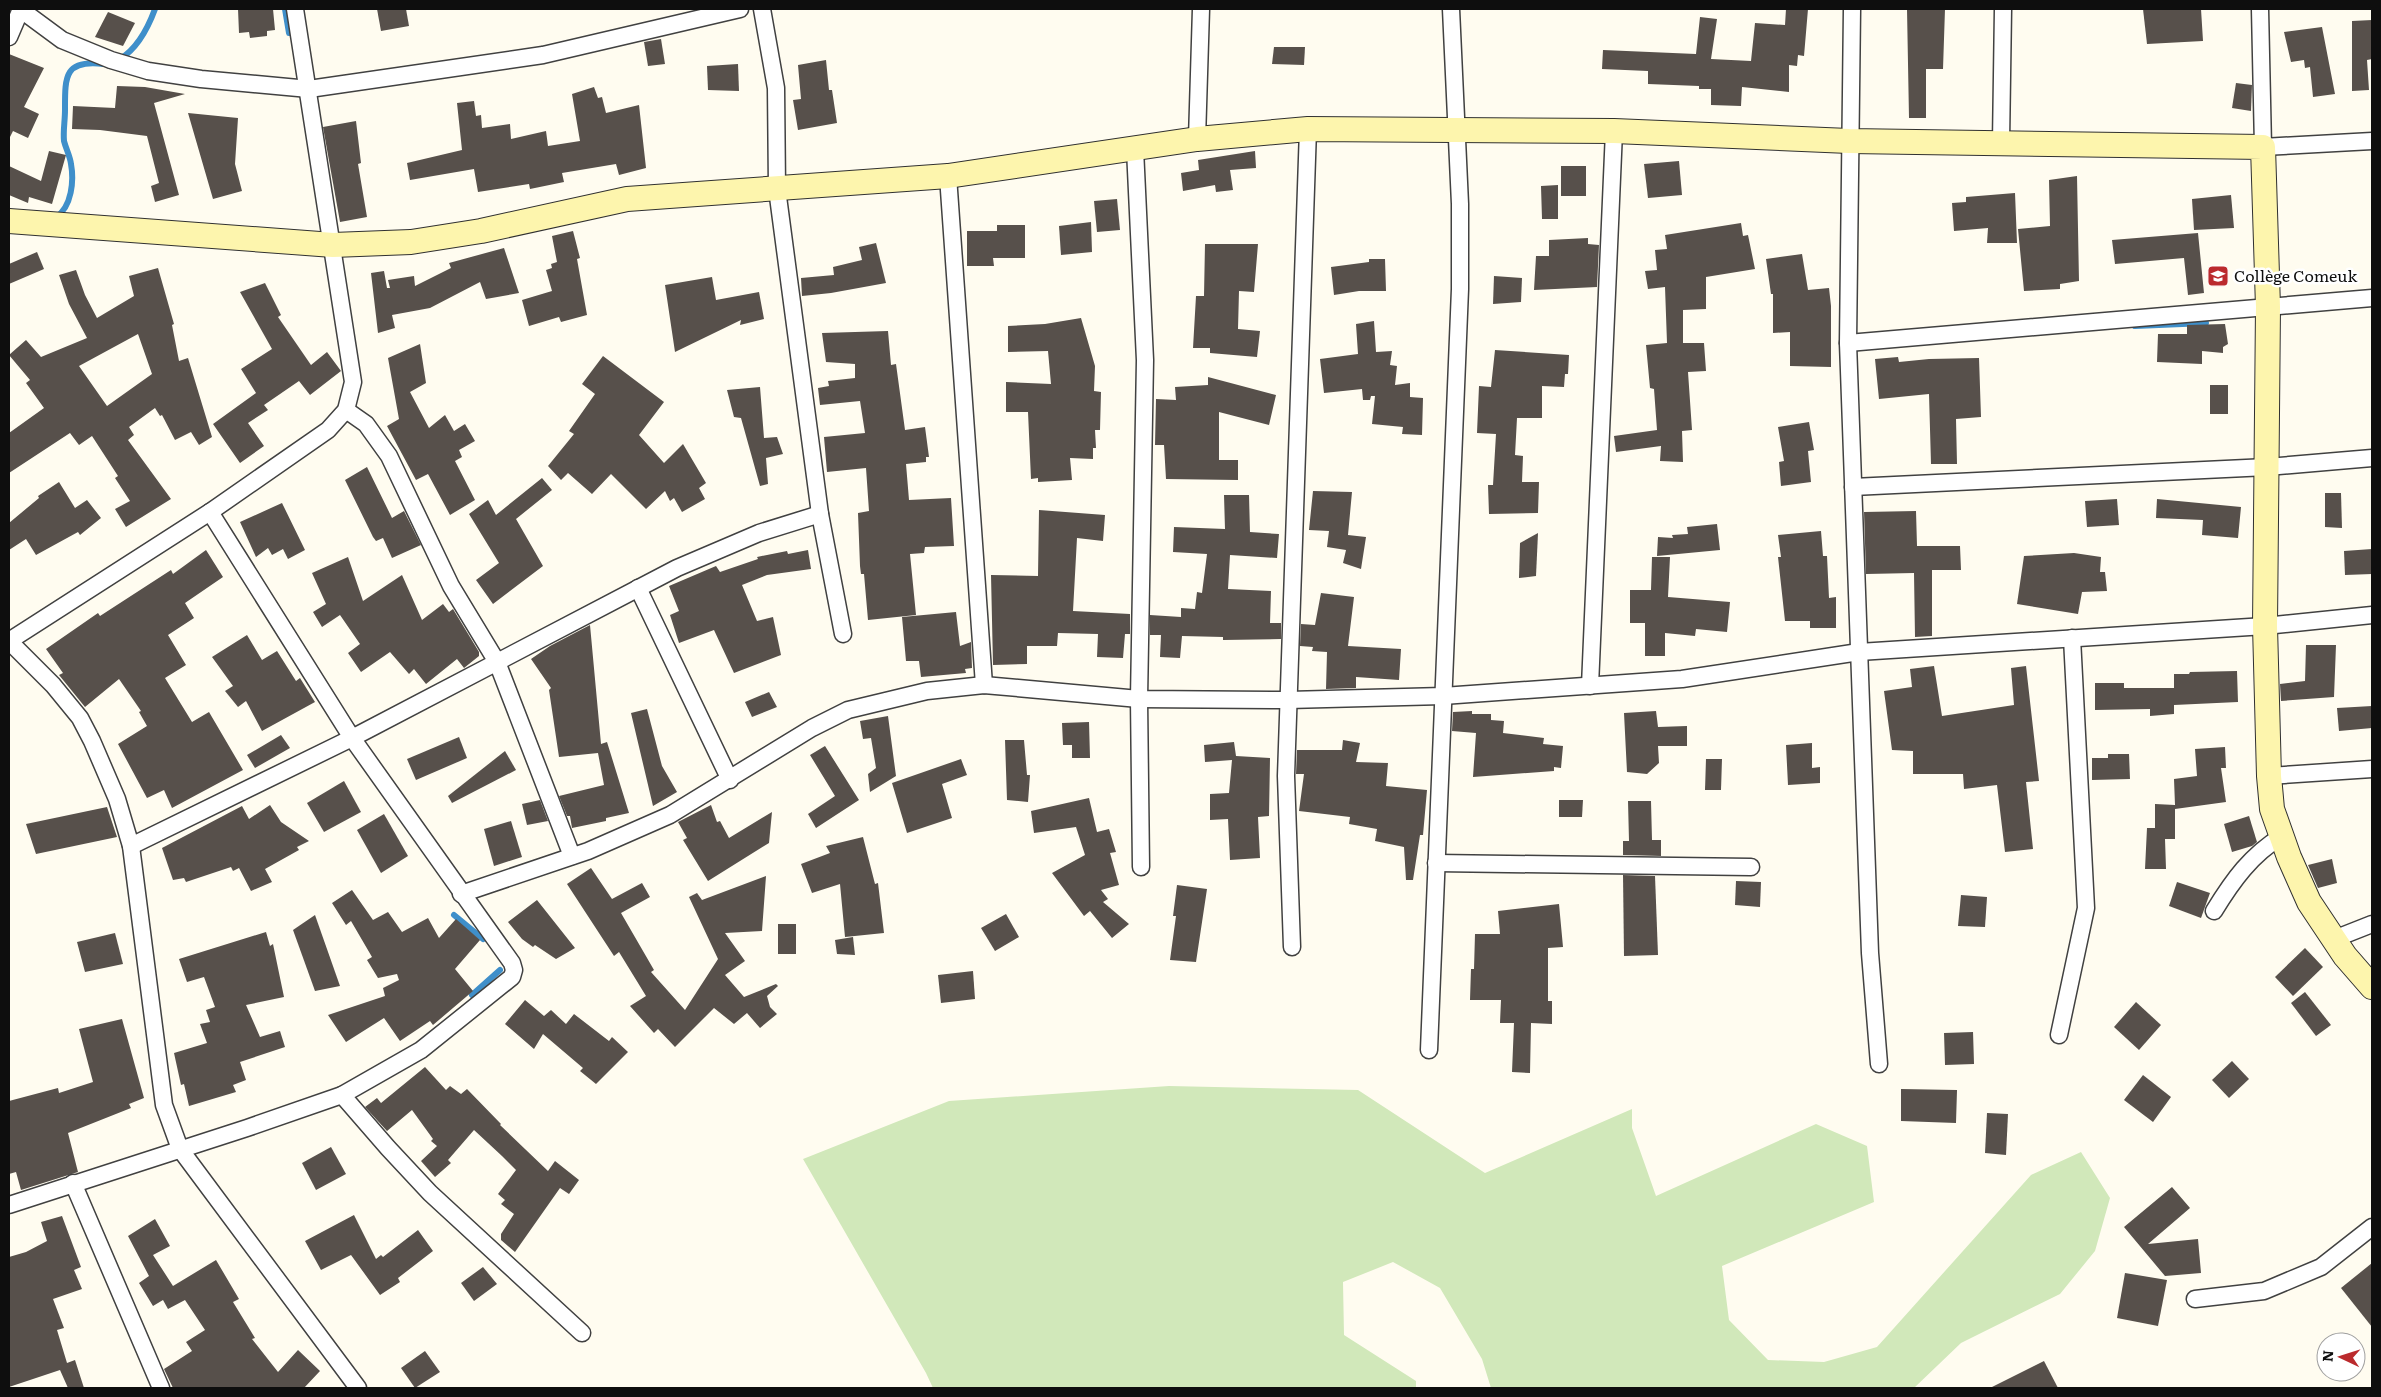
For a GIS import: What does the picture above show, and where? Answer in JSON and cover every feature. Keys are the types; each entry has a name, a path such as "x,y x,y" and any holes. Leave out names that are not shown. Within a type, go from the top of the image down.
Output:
{"main road":[{"path":"9,221 333,245 411,242 481,231 627,199 948,176 1197,139 1308,130 1614,131 1849,141 2263,147 2268,306 2265,626 2269,776 2272,809 2309,902 2345,956 2372,987"}],"street":[{"path":"9,37 21,9 62,40 130,65 201,80 309,89 543,55 740,9"},
{"path":"295,9 309,89 353,382 346,410 328,430 210,512 9,641 53,685 80,718 117,799 131,846 164,1105 180,1149 358,1388"},
{"path":"762,9 776,88 777,189 820,514 843,634"},
{"path":"1197,139 1201,9"},
{"path":"1429,1050 1460,289 1460,204 1451,9"},
{"path":"1852,9 1848,343 1870,954 1879,1064"},
{"path":"2001,142 2003,9"},
{"path":"2260,9 2263,147 2372,141"},
{"path":"1292,947 1286,776 1308,130"},
{"path":"1590,686 1614,131"},
{"path":"1135,149 1145,360 1139,699 1141,867"},
{"path":"948,176 984,685"},
{"path":"1848,343 2372,298"},
{"path":"346,410 366,424 389,456 451,586 497,662 572,856"},
{"path":"1853,487 2267,467 2372,458"},
{"path":"9,1205 247,1128 342,1095 421,1050 512,976 514,970 512,963 461,894 352,738 210,512"},
{"path":"131,846 352,738 677,568 759,533 820,514"},
{"path":"638,588 730,780"},
{"path":"461,894 572,856 670,816 812,728 848,710 927,691 984,685 1139,699 1288,700 1443,696 1682,679 1859,652 2265,626 2372,615"},
{"path":"2058,1036 2086,908 2072,638"},
{"path":"2269,776 2372,769"},
{"path":"2214,911 2235,878 2262,849 2282,836"},
{"path":"1436,863 1751,867"},
{"path":"2334,939 2372,924"},
{"path":"342,1095 430,1193 582,1333"},
{"path":"74,1183 161,1388"},
{"path":"2195,1299 2264,1291 2321,1267 2372,1227"}],"green space":[{"path":"1169,1086 1358,1090 1485,1173 1632,1109 1632,1128 1656,1196 1816,1124 1867,1146 1874,1202 1722,1266 1729,1320 1768,1360 1824,1362 1877,1347 2031,1175 2081,1152 2110,1198 2095,1251 2060,1294 1961,1343 1914,1388 1491,1388 1482,1359 1440,1288 1393,1262 1343,1282 1344,1335 1416,1381 1416,1388 933,1388 803,1159 949,1101"}],"building":[{"path":"238,9 273,9 275,30 267,31 267,36 250,38 249,32 239,33"},
{"path":"377,9 406,9 409,26 381,31"},
{"path":"1786,9 1808,9 1804,56 1798,55 1797,66 1789,65 1789,92 1742,87 1741,106 1711,105 1711,89 1699,89 1699,86 1648,84 1648,71 1602,69 1603,50 1696,54 1700,17 1717,19 1711,59 1751,61 1755,23 1785,25"},
{"path":"1907,9 1945,9 1943,69 1926,69 1926,118 1909,118"},
{"path":"2143,9 2201,9 2203,41 2147,44"},
{"path":"108,12 135,23 123,46 95,37"},
{"path":"2372,20 2372,59 2367,60 2369,90 2352,91 2352,21"},
{"path":"2322,27 2335,94 2313,97 2310,67 2305,68 2304,60 2291,62 2284,32"},
{"path":"661,39 665,64 648,66 644,42"},
{"path":"1274,47 1305,47 1304,65 1272,64"},
{"path":"9,54 44,68 24,107 39,114 28,138 13,131 9,139"},
{"path":"826,60 829,90 832,90 837,123 798,130 793,100 801,99 798,65"},
{"path":"738,64 739,91 708,90 707,66"},
{"path":"2236,83 2252,85 2251,111 2232,108"},
{"path":"117,86 145,87 185,94 154,103 179,195 155,202 151,186 159,183 147,136 100,130 72,129 73,106 115,108"},
{"path":"594,87 598,98 602,97 606,113 639,105 646,168 619,175 616,164 562,173 564,182 530,189 529,184 478,192 474,169 410,180 407,163 462,150 457,103 474,101 476,116 481,115 482,128 510,124 511,139 546,131 548,146 580,141 572,94"},
{"path":"188,113 238,118 235,164 242,191 213,199"},
{"path":"356,121 361,163 358,164 367,217 340,222 323,127"},
{"path":"49,151 66,155 52,204 29,197 28,203 9,195 9,166 41,181"},
{"path":"1255,151 1256,168 1230,170 1233,190 1216,192 1215,185 1183,191 1181,173 1199,170 1198,160"},
{"path":"1679,161 1682,195 1648,198 1644,164"},
{"path":"1561,166 1586,166 1586,196 1561,196"},
{"path":"2077,176 2079,281 2060,284 2060,289 2024,291 2018,229 2050,226 2049,180"},
{"path":"1558,185 1558,219 1542,219 1541,186"},
{"path":"2015,193 2017,243 1987,243 1988,228 1954,231 1952,203 1966,202 1966,197"},
{"path":"2231,195 2234,228 2194,230 2192,199"},
{"path":"1117,199 1120,230 1097,232 1094,201"},
{"path":"1091,222 1092,252 1061,255 1059,226"},
{"path":"1741,223 1743,236 1748,235 1755,269 1706,277 1706,309 1683,310 1683,343 1704,343 1706,371 1688,372 1692,430 1682,431 1683,462 1660,461 1661,446 1616,452 1614,436 1657,430 1654,389 1650,388 1646,345 1667,343 1665,287 1648,289 1645,271 1657,270 1655,250 1667,249 1665,235"},
{"path":"997,225 1025,225 1025,258 993,258 994,266 967,266 967,231 997,231"},
{"path":"573,231 580,258 577,259 587,315 561,322 559,317 529,326 522,300 552,291 546,270 552,268 551,264 557,262 552,236"},
{"path":"2198,233 2204,293 2188,295 2184,258 2115,264 2112,240"},
{"path":"1588,238 1588,244 1599,245 1597,287 1534,290 1536,256 1549,256 1549,240"},
{"path":"876,243 886,283 802,296 801,278 834,275 833,267 862,260 859,247"},
{"path":"1205,244 1258,244 1254,292 1239,291 1238,329 1260,331 1257,357 1210,353 1210,348 1193,348 1196,296 1204,296"},
{"path":"504,248 519,293 486,299 480,282 430,308 392,315 395,328 378,333 371,273 384,271 387,288 390,288 388,280 414,276 415,286 451,268 449,263"},
{"path":"37,252 44,269 9,284 9,264"},
{"path":"1802,254 1808,290 1829,288 1831,306 1831,367 1790,366 1790,332 1773,333 1773,294 1771,294 1766,259"},
{"path":"1369,259 1385,259 1386,291 1359,291 1334,295 1331,267 1369,262"},
{"path":"158,268 174,324 172,325 179,361 188,358 212,437 199,445 191,432 175,440 162,415 160,416 155,408 129,427 134,435 128,440 171,499 126,527 115,509 130,501 115,478 118,476 92,436 79,445 70,433 9,473 9,433 44,408 26,383 30,380 9,355 26,340 41,357 87,338 69,304 59,275 76,270 85,295 97,318 134,296 129,276","holes":["138,334 152,374 107,406 79,366"]},
{"path":"1494,276 1522,278 1521,302 1493,304"},
{"path":"712,277 716,300 759,292 764,319 740,325 741,320 675,352 665,285"},
{"path":"265,283 281,315 278,317 311,365 327,352 341,371 310,395 299,381 264,405 268,410 248,423 264,446 240,463 213,424 256,393 241,369 272,349 240,292"},
{"path":"1081,318 1095,366 1094,391 1101,392 1100,430 1095,430 1096,448 1093,448 1093,459 1070,458 1072,480 1038,482 1038,478 1031,479 1028,412 1006,412 1006,382 1051,384 1048,351 1008,352 1008,326 1045,324"},
{"path":"1374,321 1376,352 1392,351 1390,365 1397,366 1395,385 1410,383 1410,397 1423,398 1422,435 1402,434 1403,427 1372,424 1375,396 1371,396 1370,400 1363,400 1362,389 1324,393 1320,359 1358,354 1356,324"},
{"path":"2225,324 2228,344 2223,347 2223,353 2202,351 2202,364 2157,362 2158,334 2187,334 2187,325"},
{"path":"888,331 891,365 896,364 905,430 925,427 929,457 926,457 926,462 906,464 909,500 951,498 954,546 925,547 924,553 910,554 916,615 868,620 864,574 861,574 860,566 858,513 869,511 866,468 827,472 824,437 865,433 860,401 820,405 818,388 829,386 828,381 855,378 855,364 826,362 822,333"},
{"path":"420,344 426,383 410,392 429,428 445,415 454,431 465,424 475,441 459,450 462,457 455,461 475,500 450,515 428,474 416,480 387,426 399,419 388,358"},
{"path":"1495,350 1569,355 1568,374 1565,374 1564,387 1542,386 1542,418 1517,418 1515,455 1523,456 1522,482 1539,482 1538,513 1489,514 1488,485 1493,485 1496,434 1477,433 1479,386 1491,387"},
{"path":"603,356 664,402 639,435 664,463 683,444 706,483 699,488 705,499 682,512 674,498 670,501 665,491 646,509 611,474 592,494 568,473 561,480 548,466 574,434 569,431 595,394 582,384"},
{"path":"1898,357 1899,362 1979,358 1981,417 1956,419 1957,464 1931,464 1929,394 1879,399 1875,359"},
{"path":"1208,377 1276,395 1269,425 1219,412 1219,460 1238,460 1238,480 1166,479 1164,445 1155,445 1156,399 1176,400 1175,387 1208,385"},
{"path":"2210,385 2228,385 2228,414 2210,414"},
{"path":"760,387 764,438 777,437 783,454 766,458 768,484 760,486 741,418 734,417 727,390"},
{"path":"1809,422 1814,450 1808,451 1811,482 1781,486 1779,462 1784,461 1778,427"},
{"path":"367,467 392,518 404,511 421,545 392,558 383,538 376,541 373,537 345,480"},
{"path":"542,478 552,490 516,519 543,566 493,604 476,580 499,563 469,514 488,500 496,515"},
{"path":"59,482 75,508 87,500 101,518 80,535 78,532 36,555 26,539 9,550 9,523 39,498 38,496"},
{"path":"1313,491 1352,492 1348,535 1366,537 1361,569 1343,563 1346,550 1327,547 1329,531 1309,530"},
{"path":"2325,493 2341,493 2342,528 2325,527"},
{"path":"1224,495 1249,495 1250,532 1279,534 1277,558 1230,555 1228,589 1271,591 1270,623 1281,623 1281,639 1223,640 1223,637 1182,636 1180,658 1160,657 1161,635 1150,635 1150,615 1181,617 1181,608 1195,609 1197,592 1202,593 1207,554 1173,552 1174,527 1225,529"},
{"path":"2117,499 2119,525 2087,527 2085,501"},
{"path":"2157,499 2241,507 2238,538 2202,535 2203,520 2156,518"},
{"path":"282,503 305,550 288,559 283,549 272,555 268,548 256,557 240,522"},
{"path":"1039,510 1105,515 1103,541 1077,538 1073,611 1130,614 1130,634 1125,634 1123,658 1097,657 1098,634 1058,633 1057,646 1027,646 1027,664 993,665 991,575 1038,576"},
{"path":"1916,511 1917,546 1960,546 1961,570 1932,570 1932,636 1915,637 1914,573 1866,574 1864,512"},
{"path":"1717,524 1720,550 1657,556 1658,537 1673,538 1672,535 1688,534 1687,527"},
{"path":"1821,531 1823,556 1827,556 1829,598 1836,597 1836,628 1810,628 1810,621 1785,621 1778,557 1781,557 1778,535"},
{"path":"1538,533 1536,576 1519,578 1520,543"},
{"path":"2372,549 2372,574 2345,575 2344,551"},
{"path":"206,550 223,577 185,603 194,618 168,635 186,665 165,678 192,722 209,712 243,770 172,808 164,790 147,798 118,744 147,726 139,712 141,711 119,679 85,707 59,675 63,673 46,649 98,613 100,616 171,570 173,574"},
{"path":"808,550 811,569 767,575 742,585 757,621 773,617 781,655 734,673 714,630 679,643 670,615 679,611 669,586 716,566 720,572 758,559 757,557 787,551 788,554"},
{"path":"2074,553 2101,557 2100,572 2105,572 2107,591 2082,592 2078,614 2017,604 2024,556"},
{"path":"348,557 363,601 402,575 422,620 443,604 449,612 453,609 479,652 479,656 464,668 457,659 426,684 414,669 409,674 390,652 361,672 348,653 360,644 340,615 322,627 313,612 326,604 312,573"},
{"path":"1652,557 1670,557 1668,597 1730,602 1727,632 1696,629 1695,636 1665,633 1665,656 1645,656 1645,623 1630,623 1630,590 1651,590"},
{"path":"1321,593 1354,597 1348,646 1401,649 1399,680 1356,677 1356,688 1326,689 1327,652 1312,651 1313,647 1300,646 1301,624 1315,625"},
{"path":"956,612 960,646 971,642 972,668 965,669 966,673 921,677 919,661 906,661 902,617"},
{"path":"590,625 601,744 607,742 629,813 606,818 606,821 572,828 570,816 567,816 559,796 604,785 598,753 559,757 549,690 551,688 531,659 550,646"},
{"path":"247,635 262,660 277,651 296,681 300,678 315,702 262,731 246,701 238,707 225,691 233,686 212,657"},
{"path":"2306,645 2336,645 2334,697 2281,701 2280,684 2305,681"},
{"path":"1934,666 1942,716 2014,705 2011,668 2026,666 2039,781 2026,782 2033,849 2005,852 1997,785 1964,789 1963,774 1913,774 1913,751 1892,750 1884,691 1912,687 1910,669"},
{"path":"2237,671 2238,702 2174,705 2174,714 2150,716 2150,709 2095,710 2095,683 2124,683 2124,688 2174,688 2174,674"},
{"path":"769,692 777,707 752,717 745,702"},
{"path":"2372,706 2372,728 2339,731 2337,708"},
{"path":"647,709 662,766 677,792 653,806 631,713"},
{"path":"1472,711 1472,714 1491,714 1491,720 1504,721 1503,733 1544,738 1543,744 1563,746 1561,768 1554,767 1554,771 1473,777 1476,733 1452,731 1453,712"},
{"path":"1656,711 1658,727 1687,726 1687,746 1658,746 1659,763 1647,774 1627,772 1624,713"},
{"path":"888,716 896,776 870,792 868,774 876,768 871,738 863,739 860,721"},
{"path":"1089,722 1090,758 1072,758 1072,745 1063,745 1062,723"},
{"path":"281,735 290,748 255,768 247,755"},
{"path":"459,737 467,758 416,780 407,759"},
{"path":"1005,740 1024,740 1027,775 1030,775 1028,802 1007,800"},
{"path":"1343,740 1360,743 1356,762 1388,763 1386,786 1427,790 1423,835 1420,835 1413,880 1406,880 1404,847 1375,841 1377,829 1349,824 1350,817 1299,811 1304,774 1296,774 1297,750 1342,750"},
{"path":"1234,742 1236,756 1270,758 1269,816 1258,817 1260,858 1230,860 1228,819 1210,820 1210,794 1229,793 1232,760 1205,762 1204,745"},
{"path":"1812,743 1812,768 1820,767 1820,783 1788,785 1786,745"},
{"path":"825,746 859,800 816,828 808,814 835,796 810,755"},
{"path":"2225,747 2226,768 2221,768 2226,802 2175,809 2175,839 2165,839 2166,869 2145,869 2147,828 2155,828 2155,804 2175,805 2174,779 2197,776 2195,749"},
{"path":"505,751 516,770 452,803 448,796"},
{"path":"2108,754 2129,754 2130,779 2092,780 2092,758 2108,758"},
{"path":"961,759 967,775 942,784 952,818 907,833 892,783"},
{"path":"1706,759 1722,759 1721,790 1705,790"},
{"path":"344,781 361,812 324,832 307,803"},
{"path":"1089,798 1097,832 1109,829 1116,852 1110,853 1119,885 1101,890 1108,899 1103,902 1129,924 1112,938 1090,911 1084,916 1052,873 1085,855 1076,827 1034,833 1031,811"},
{"path":"540,800 548,821 527,825 522,804"},
{"path":"1559,800 1583,800 1582,817 1559,817"},
{"path":"1628,801 1651,801 1652,840 1661,840 1661,856 1623,855 1623,841 1629,841"},
{"path":"270,805 281,822 309,841 297,847 299,850 265,869 272,882 251,891 239,868 233,871 231,867 186,882 184,878 173,880 162,848 242,806 249,819"},
{"path":"711,805 717,822 720,821 729,838 772,812 769,843 708,881 683,840 687,838 678,822"},
{"path":"107,807 117,837 36,854 26,824"},
{"path":"384,814 408,856 381,873 357,830"},
{"path":"2249,816 2257,842 2252,846 2232,852 2224,824"},
{"path":"511,821 522,857 494,866 484,829"},
{"path":"863,837 875,884 878,883 884,933 845,937 840,884 812,893 801,864 830,853 826,846"},
{"path":"2332,859 2337,883 2318,888 2308,865"},
{"path":"591,868 612,899 642,883 650,897 621,913 654,970 651,972 685,1010 718,959 689,897 697,893 702,900 766,876 762,931 725,933 745,961 725,975 744,997 776,984 778,986 767,996 770,1007 777,1014 760,1028 747,1013 734,1024 714,1008 675,1047 658,1029 654,1033 630,1006 646,996 619,952 614,956 567,884"},
{"path":"1623,875 1655,876 1658,955 1624,956"},
{"path":"1736,881 1761,882 1760,907 1735,905"},
{"path":"2177,882 2210,893 2201,918 2169,906"},
{"path":"1177,885 1207,889 1196,962 1170,960 1176,916 1173,916"},
{"path":"352,890 373,920 388,912 402,932 428,918 439,938 456,919 480,940 455,969 473,991 433,1025 430,1021 400,1041 384,1018 346,1042 328,1015 385,996 383,988 399,980 397,974 378,978 367,960 372,957 351,921 346,925 332,903"},
{"path":"1961,895 1987,897 1985,927 1958,926"},
{"path":"537,900 575,948 556,959 522,939 508,922"},
{"path":"1559,904 1563,947 1548,948 1548,1001 1552,1001 1552,1024 1531,1023 1530,1073 1512,1072 1514,1023 1500,1023 1501,1000 1470,1000 1471,969 1474,969 1475,934 1500,934 1498,911"},
{"path":"1006,914 1019,937 995,951 981,928"},
{"path":"315,915 340,986 315,991 293,930"},
{"path":"778,924 796,924 796,954 778,954"},
{"path":"266,932 270,946 273,944 284,997 246,1005 260,1037 280,1031 285,1047 240,1062 246,1080 233,1085 236,1092 189,1106 184,1084 181,1085 174,1053 207,1043 200,1024 210,1022 206,1010 215,1007 204,977 187,982 179,959"},
{"path":"115,933 123,964 85,972 77,942"},
{"path":"853,937 855,955 837,954 835,940"},
{"path":"2305,948 2323,967 2293,996 2275,977"},
{"path":"973,971 975,999 941,1003 938,975"},
{"path":"2305,992 2331,1025 2316,1036 2291,1003"},
{"path":"525,1000 544,1016 551,1010 566,1024 574,1014 609,1041 612,1037 628,1052 596,1084 580,1071 583,1068 543,1034 534,1049 505,1024"},
{"path":"2136,1002 2161,1025 2139,1050 2114,1027"},
{"path":"122,1019 144,1098 129,1104 131,1108 68,1133 78,1172 21,1190 16,1172 9,1174 9,1101 58,1088 59,1093 93,1082 79,1029"},
{"path":"1973,1032 1974,1064 1945,1065 1944,1033"},
{"path":"2232,1061 2249,1079 2229,1098 2212,1080"},
{"path":"425,1067 446,1090 450,1086 461,1094 467,1089 500,1125 548,1171 555,1161 579,1180 569,1194 560,1188 515,1252 501,1240 501,1234 514,1214 501,1204 505,1200 498,1194 516,1170 502,1156 474,1130 448,1160 451,1163 435,1177 421,1161 437,1146 431,1141 433,1139 412,1110 387,1131 365,1107 377,1098 381,1103"},
{"path":"2143,1075 2171,1097 2153,1122 2124,1100"},
{"path":"1901,1089 1957,1090 1956,1123 1901,1121"},
{"path":"1987,1113 2008,1114 2006,1155 1985,1153"},
{"path":"331,1147 346,1174 316,1190 302,1163"},
{"path":"2172,1187 2190,1208 2148,1244 2198,1239 2201,1273 2165,1276 2124,1227"},
{"path":"354,1215 376,1259 381,1255 383,1257 418,1230 433,1251 398,1278 400,1282 380,1295 351,1255 321,1270 305,1241"},
{"path":"62,1216 81,1267 74,1270 82,1289 53,1299 64,1328 57,1330 67,1363 75,1360 84,1388 68,1388 60,1370 9,1387 9,1257 26,1252 47,1241 41,1222"},
{"path":"155,1219 170,1246 153,1255 173,1286 216,1260 239,1299 233,1302 255,1338 252,1339 278,1372 298,1350 320,1371 304,1388 173,1388 164,1369 192,1351 186,1342 205,1330 185,1300 168,1309 163,1300 153,1306 139,1283 149,1276 128,1236"},
{"path":"2372,1263 2372,1327 2341,1288"},
{"path":"483,1267 497,1284 474,1301 461,1283"},
{"path":"2125,1273 2167,1280 2158,1326 2117,1318"},
{"path":"425,1351 440,1372 415,1388 401,1368"},
{"path":"2044,1361 2058,1388 1990,1388"}],"waterway":[{"path":"120,59 142,37 155,9"},
{"path":"285,9 289,33"},
{"path":"56,217 66,207 72,185 70,158 64,141 65,88 67,80 74,68 81,64 104,64"},
{"path":"2135,326 2206,323"},
{"path":"454,915 483,939"},
{"path":"472,995 500,970"}],"place":[{"name":"Collège Comeuk","path":"2218,276"}]}
